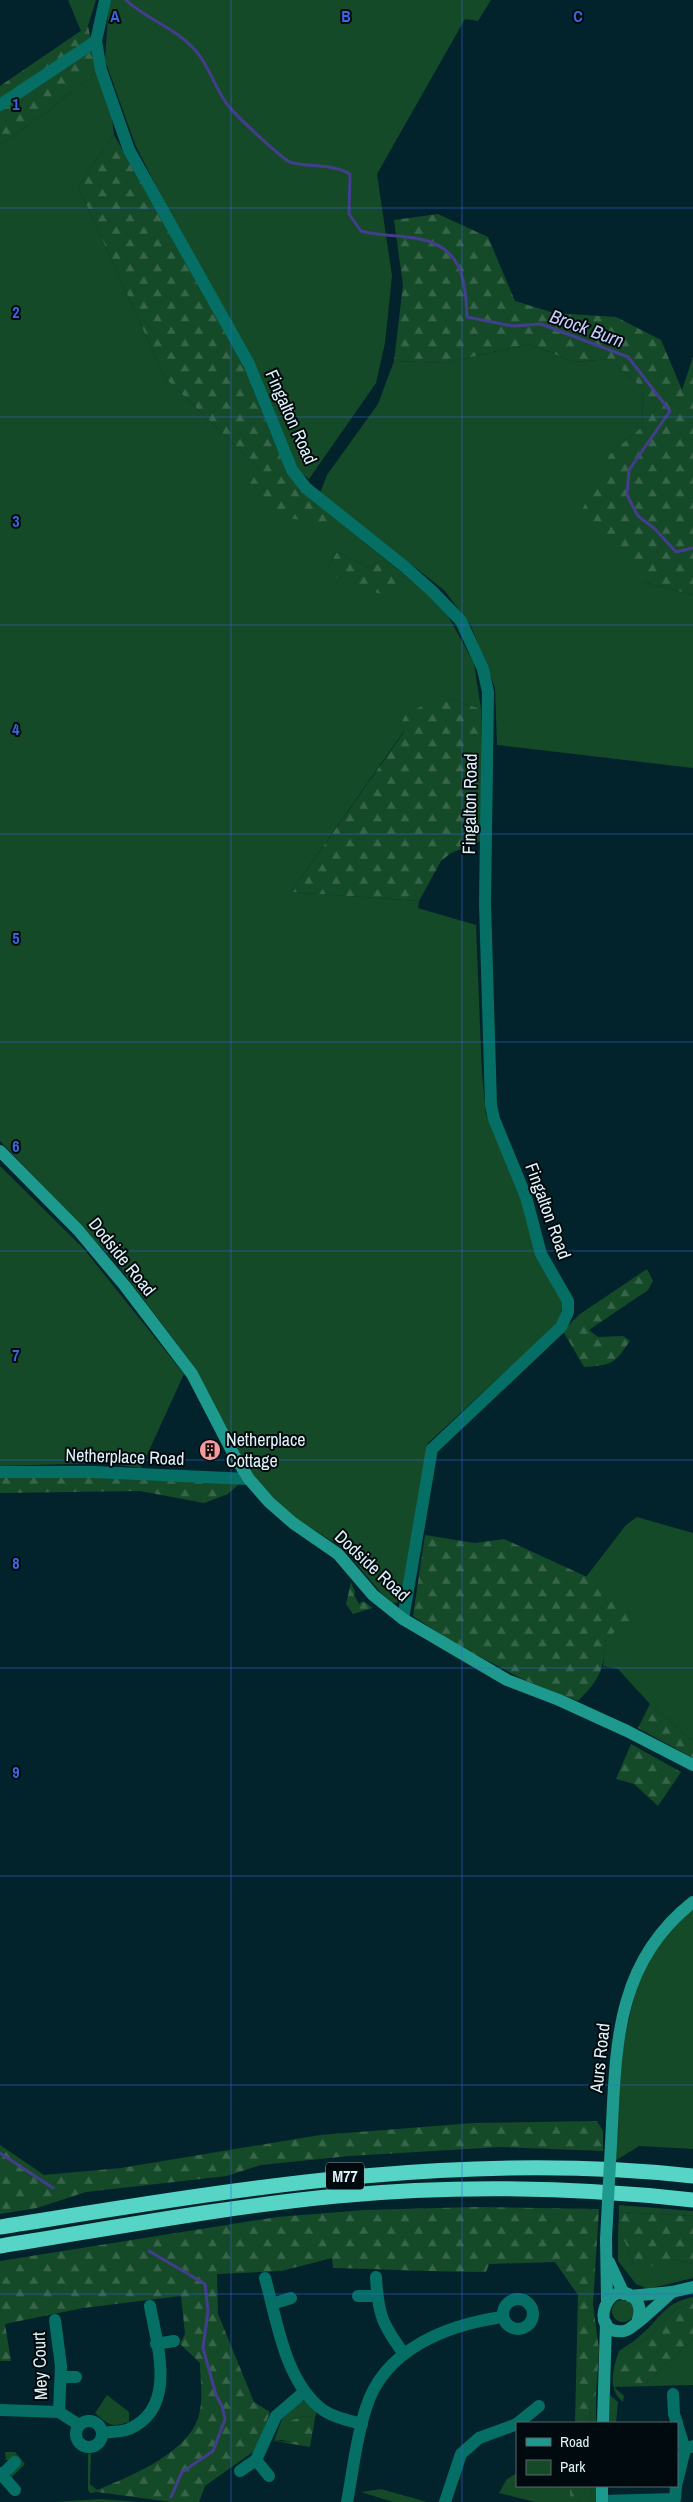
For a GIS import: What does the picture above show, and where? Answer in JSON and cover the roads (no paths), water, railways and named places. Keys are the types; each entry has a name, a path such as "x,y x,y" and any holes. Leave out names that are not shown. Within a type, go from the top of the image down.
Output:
{"highway":[{"name":"M77","path":"0,2227 250,2188 398,2172 461,2168 553,2167 596,2168 693,2176"},
{"name":"M77","path":"0,2246 273,2203 379,2193 527,2190 619,2194 693,2200"}],"main road":[{"name":"Dodside Road","path":"0,1151 78,1230 192,1374 234,1456 249,1479 293,1523 338,1554 373,1594 403,1619 508,1680 559,1700 627,1731 693,1765"},
{"name":"Aurs Road","path":"607,2300 606,2240 616,2046 622,2012 632,1982 656,1940 693,1902"},
{"name":"Aurs Road","path":"606,2240 609,2263 627,2295"},
{"path":"603,2422 606,2323 603,2312 607,2300 618,2294 672,2292 693,2287"},
{"path":"604,2365 614,2346 633,2326 672,2292"},
{"path":"606,2323 616,2330 633,2326 640,2316 638,2304 627,2295"},
{"path":"602,2487 602,2502"}],"street":[{"path":"0,105 96,41 105,0"},
{"name":"Fingalton Road","path":"96,41 101,70 129,150 248,364 292,470 306,488 412,573 461,621 483,668 488,692 485,903 490,1105 526,1197 541,1254 568,1301 568,1312 561,1327 432,1449 408,1600 403,1619"},
{"name":"Netherplace Road","path":"0,1472 95,1472 249,1479"},
{"path":"376,2277 377,2296 384,2326 404,2354"},
{"path":"265,2278 288,2359 304,2392 320,2408 339,2418 362,2424"},
{"path":"358,2296 377,2296"},
{"path":"272,2304 291,2298"},
{"path":"102,2433 127,2430 138,2424 152,2409 159,2395 162,2380 150,2306"},
{"path":"352,2502 347,2502 362,2424 366,2406 376,2386 404,2354 426,2339 450,2328 471,2322 502,2317"},
{"name":"Mey Court","path":"56,2320 61,2377 59,2412"},
{"path":"156,2344 174,2341"},
{"path":"61,2377 76,2376"},
{"path":"240,2471 256,2460 276,2416 304,2392"},
{"path":"673,2394 676,2422"},
{"path":"520,2422 539,2406"},
{"path":"0,2410 59,2412 79,2425"},
{"path":"79,2425 91,2421 98,2425 102,2433"},
{"path":"445,2502 462,2454 479,2438 516,2424"},
{"path":"79,2425 76,2437 84,2446 96,2445 102,2433"},
{"path":"678,2426 689,2448 678,2479"},
{"path":"256,2460 269,2476"},
{"path":"15,2462 1,2474 15,2490"},
{"path":"602,2502 676,2500 676,2487"}],"waterway":[{"name":"Brock Burn","path":"126,0 179,36 196,51 231,109 282,157 292,163 324,166 350,174 349,214 361,231 415,238 430,242 442,248 451,256 458,266 462,277 467,317 513,326 541,324 628,357 670,411 629,470 627,495 638,516 655,529 676,552 693,548"},
{"path":"0,2153 53,2188"},
{"path":"149,2251 205,2284 208,2311 203,2348 225,2419 213,2451 182,2472 171,2497"}],"place":[{"name":"Netherplace Cottage","path":"210,1450"}]}
